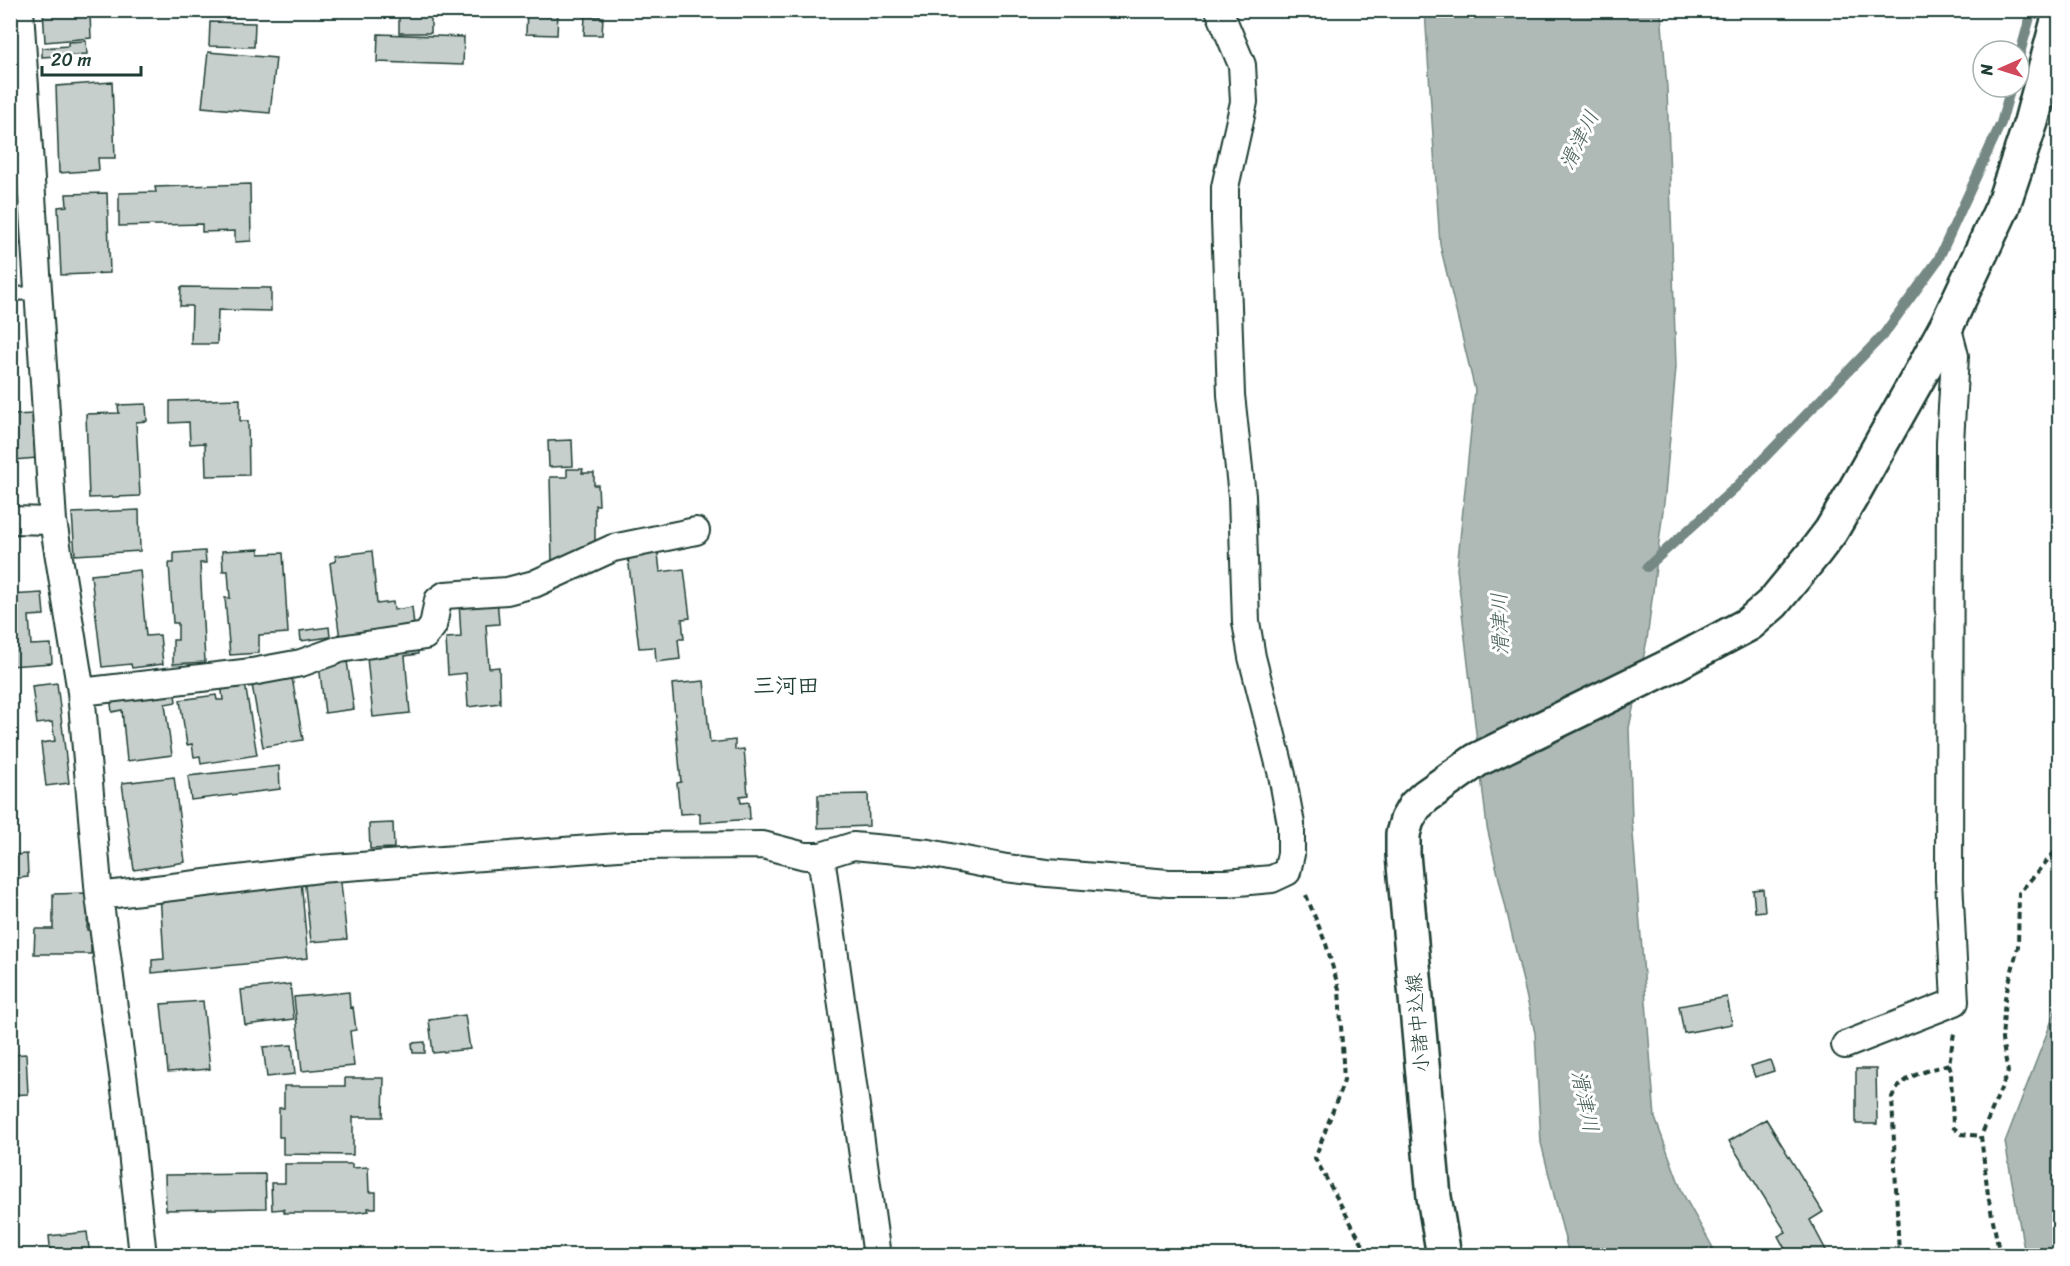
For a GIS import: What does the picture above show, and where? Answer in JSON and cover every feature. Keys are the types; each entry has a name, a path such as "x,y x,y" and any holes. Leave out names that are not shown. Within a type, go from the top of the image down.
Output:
{"main road":[{"name":"小諸中込線","path":"1444,1256 1434,1197 1403,854 1403,834 1407,820 1415,806 1426,796 1477,760 1674,664 1749,624 1773,603 1815,552 1831,531 1851,497 1947,325 2002,208 2031,122 2060,14"}],"street":[{"path":"20,10 53,521 81,692 99,896 128,1105 143,1256"},
{"path":"99,896 319,869 632,846 763,845 805,856 821,856 853,846 929,853 1016,869 1169,883 1227,883 1272,879 1287,872 1291,855 1291,824 1282,775 1252,657 1246,622 1242,496 1232,395 1225,219 1226,187 1244,102 1243,74 1234,43 1219,10"},
{"path":"1845,1045 1956,1002 1949,879 1950,442 1955,356 1947,325"},
{"path":"10,520 53,521"},
{"path":"81,692 252,672 301,663 340,649 425,636 433,626 438,600 445,595 507,591 534,584 613,548 696,531"},
{"path":"821,856 877,1256"}],"lane":[{"path":"10,294 38,293"}],"path":[{"path":"2060,782 2058,786 2060,832"},
{"path":"2000,1256 1988,1195 1981,1136 2008,1072 2002,1040 2005,998 2018,946 2019,892 2060,846"},
{"path":"1287,872 1295,877 1302,887 1326,944 1338,989 1344,1081 1315,1158 1370,1256"},
{"path":"1956,1002 1953,1045 1949,1064 1953,1127 1961,1134 1981,1136"},
{"path":"1899,1256 1892,1097 1897,1086 1910,1077 1949,1064"}],"water":[{"name":"滑津川","path":"1425,11 1661,11 1667,88 1676,367 1665,494 1647,640 1629,728 1632,821 1655,1118 1683,1194 1717,1255 1569,1255 1541,1143 1535,1033 1487,827 1457,569 1475,390 1440,245"},
{"path":"2059,1002 2059,1255 2025,1255 2005,1142"}],"building":[{"path":"43,10 98,10 98,13 90,14 91,38 45,42"},
{"path":"399,10 431,10 431,33 399,33"},
{"path":"527,10 600,10 600,12 558,11 557,35 526,34"},
{"path":"585,16 603,17 602,35 584,35"},
{"path":"210,22 255,23 254,47 209,46"},
{"path":"378,34 464,37 463,65 377,62"},
{"path":"86,41 87,54 42,57 42,48 68,46 68,42"},
{"path":"208,52 276,58 270,113 202,107"},
{"path":"112,82 115,158 98,158 99,170 59,173 56,86"},
{"path":"250,184 251,241 235,242 235,231 202,232 202,224 119,226 119,193 156,192 155,187"},
{"path":"107,193 110,273 61,275 58,207 67,206 66,194"},
{"path":"10,201 19,201 22,244 10,245"},
{"path":"181,287 271,288 271,311 218,310 217,344 191,344 192,306 180,306"},
{"path":"240,399 240,421 248,421 249,475 206,476 205,443 190,444 189,422 170,423 170,401"},
{"path":"146,404 147,421 136,422 140,496 89,498 86,414 119,413 118,405"},
{"path":"35,414 37,458 14,460 12,415"},
{"path":"572,440 573,466 549,467 548,441"},
{"path":"567,469 583,469 582,473 594,473 594,485 598,485 599,505 595,505 595,542 552,561 550,477 567,477"},
{"path":"139,510 140,551 75,555 72,513"},
{"path":"259,549 259,554 283,553 288,633 259,635 259,653 230,655 225,598 230,598 228,571 223,571 222,551"},
{"path":"205,551 206,563 200,563 205,662 173,664 173,640 178,640 178,623 173,623 169,563 174,563 174,553"},
{"path":"372,551 377,604 393,602 394,610 412,607 414,626 340,639 330,563 336,561 335,556"},
{"path":"658,553 660,572 684,569 690,618 682,619 684,639 678,639 680,659 656,662 655,647 639,648 628,557"},
{"path":"140,570 146,636 160,635 163,664 132,668 131,664 102,667 91,575"},
{"path":"42,593 44,615 29,616 31,645 51,644 52,663 10,666 10,595"},
{"path":"497,597 499,624 486,625 489,668 499,667 500,703 468,707 466,673 448,675 446,638 461,637 459,601"},
{"path":"329,627 330,637 301,641 300,631"},
{"path":"417,640 418,654 405,656 410,713 373,717 366,648"},
{"path":"347,661 354,709 325,713 319,665"},
{"path":"291,672 303,740 263,747 251,679"},
{"path":"244,678 257,755 201,764 200,756 194,757 192,744 187,745 180,700 216,695 217,700 223,700 221,682"},
{"path":"704,681 710,743 735,740 735,750 744,749 748,795 740,796 741,803 749,802 750,819 700,823 700,813 680,814 677,783 681,782 672,684"},
{"path":"57,683 69,783 46,786 41,743 55,741 52,722 37,724 32,686"},
{"path":"174,686 176,702 165,704 172,755 127,761 122,710 112,712 110,695"},
{"path":"279,766 280,789 191,800 188,776"},
{"path":"174,777 185,862 134,870 122,783"},
{"path":"868,794 869,826 818,828 818,795"},
{"path":"393,823 394,848 370,849 369,824"},
{"path":"27,854 28,877 10,879 10,855"},
{"path":"340,874 347,939 311,942 304,878"},
{"path":"301,880 308,958 152,973 152,960 164,959 160,893"},
{"path":"10,884 13,884 12,924 10,924"},
{"path":"1763,889 1765,911 1755,912 1753,890"},
{"path":"88,893 87,930 91,930 91,954 34,954 35,929 53,929 53,894"},
{"path":"290,984 294,1019 245,1025 241,990"},
{"path":"349,992 350,1008 353,1007 356,1030 350,1031 354,1066 302,1071 294,997"},
{"path":"1727,997 1732,1024 1684,1033 1679,1006"},
{"path":"203,1001 210,1069 168,1072 161,1004"},
{"path":"465,1015 470,1049 433,1053 429,1020"},
{"path":"425,1042 425,1053 413,1053 412,1043"},
{"path":"292,1045 295,1074 267,1077 263,1047"},
{"path":"26,1054 28,1094 10,1095 10,1055"},
{"path":"1770,1060 1774,1071 1755,1077 1751,1066"},
{"path":"1856,1069 1876,1069 1877,1124 1856,1124"},
{"path":"345,1078 384,1078 383,1117 353,1117 353,1155 283,1154 283,1137 279,1137 279,1108 284,1108 284,1086 345,1086"},
{"path":"1766,1119 1823,1212 1810,1220 1829,1256 1789,1256 1778,1236 1786,1232 1729,1141"},
{"path":"285,1164 352,1164 352,1168 368,1167 369,1192 376,1192 376,1208 352,1213 284,1213 284,1209 272,1210 271,1183 285,1183"},
{"path":"265,1174 266,1208 166,1210 165,1175"},
{"path":"87,1232 90,1256 51,1256 49,1236"}],"waterway":[{"path":"2024,39 2032,10"},
{"path":"1647,567 1737,486 1884,334 1938,260 2001,123 2008,99"}],"district":[{"name":"三河田","path":"786,685"}]}
